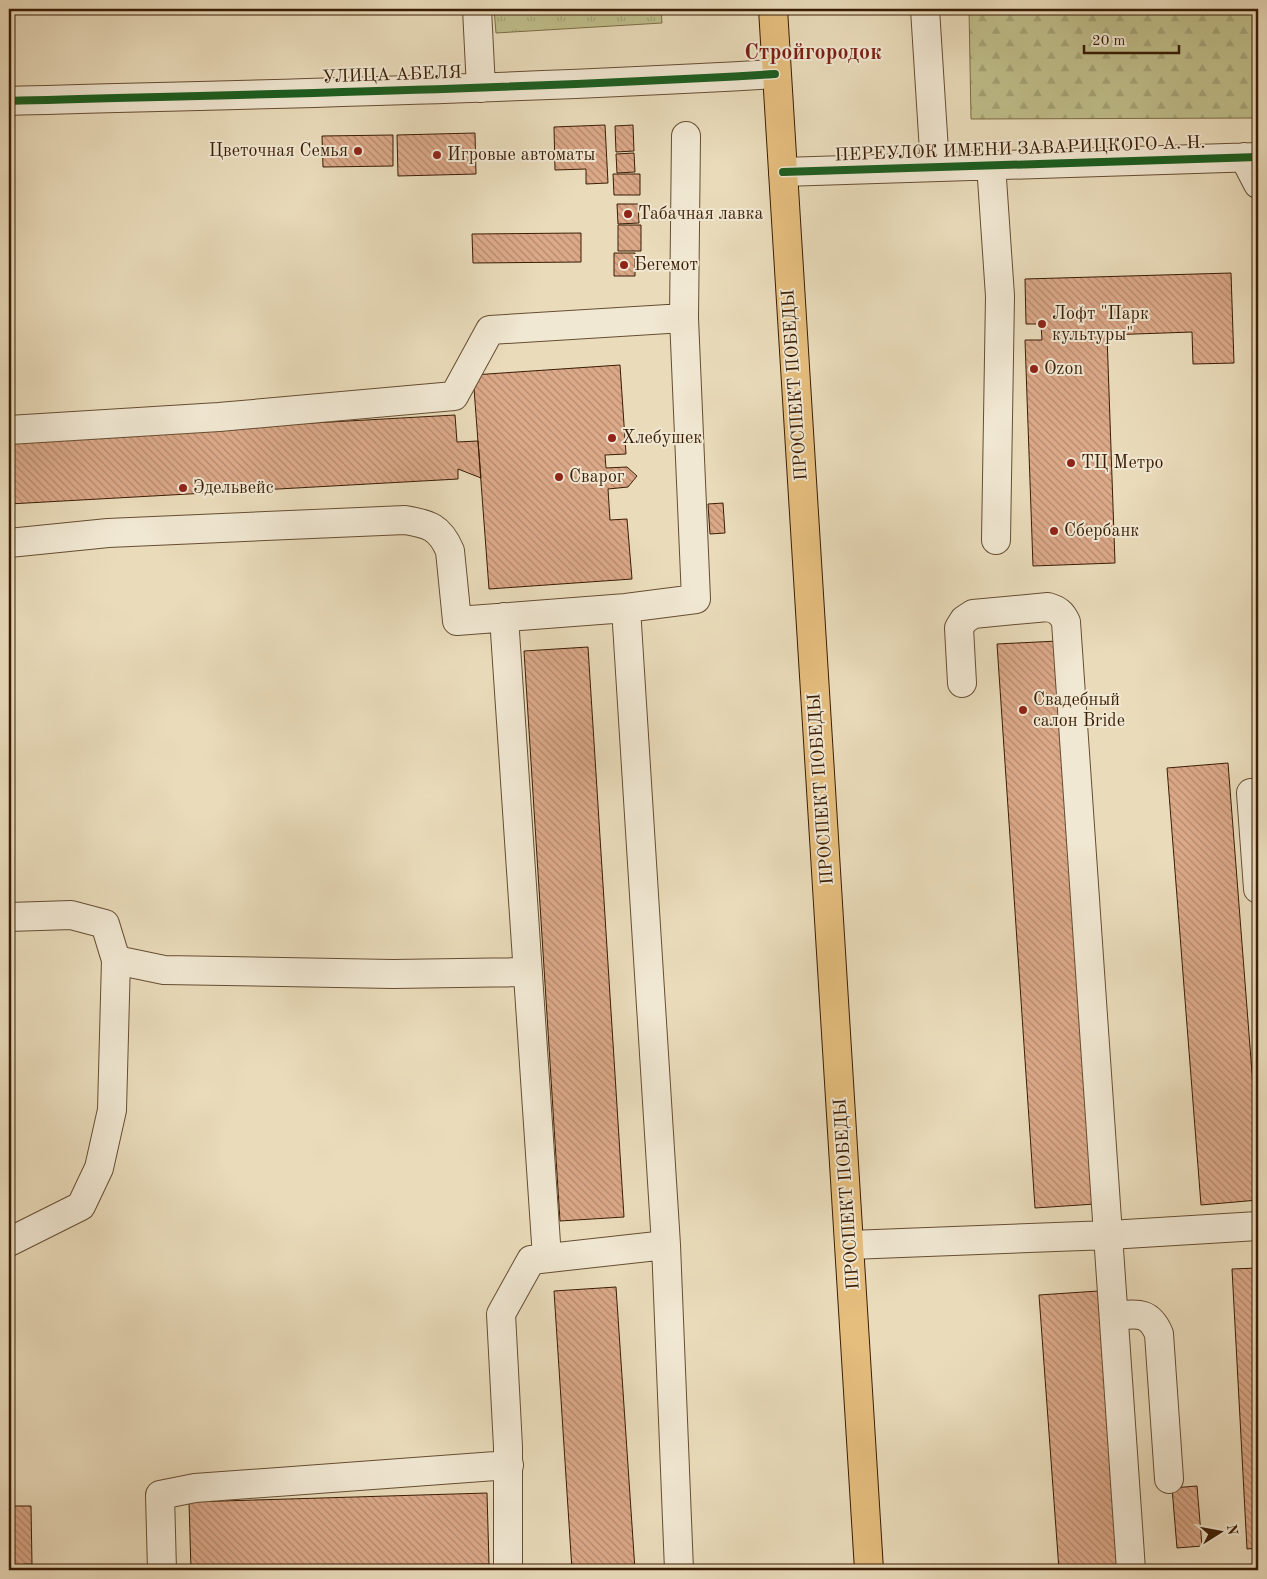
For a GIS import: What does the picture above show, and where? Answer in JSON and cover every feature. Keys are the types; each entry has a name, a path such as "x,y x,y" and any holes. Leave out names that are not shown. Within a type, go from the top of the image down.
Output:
{"main road":[{"name":"ПРОСПЕКТ ПОБЕДЫ","path":"773,9 775,74 783,172 869,1570"}],"street":[{"path":"477,9 481,88"},
{"path":"925,9 935,166"},
{"name":"УЛИЦА АБЕЛЯ","path":"9,101 481,88 696,80 775,74"},
{"path":"9,543 108,533 405,520 432,527 441,533 446,540 450,551 457,621 626,608 696,599 684,318 686,136"},
{"path":"1251,157 1258,184"},
{"name":"ПЕРЕУЛОК ИМЕНИ ЗАВАРИЦКОГО А. Н.","path":"783,172 1251,157"},
{"path":"991,164 1000,296 996,540"},
{"path":"9,430 219,417 454,396 490,330 684,318"},
{"path":"962,683 959,628 964,620 973,614 1048,607 1063,615 1066,622 1131,1570"},
{"path":"626,608 666,1245 679,1570"},
{"path":"504,618 547,1258"},
{"path":"1251,793 1258,889"},
{"path":"9,918 71,915 105,924 116,960 112,1110 99,1168 81,1206 9,1242"},
{"path":"116,960 164,970 393,974 528,972"},
{"path":"850,1245 1109,1235 1258,1226"},
{"path":"508,1570 508,1465 501,1314 531,1260 666,1245"},
{"path":"1114,1316 1139,1314 1147,1317 1154,1323 1159,1334 1169,1479"},
{"path":"162,1570 160,1495 196,1488 508,1465"}],"green space":[{"path":"494,9 661,9 662,23 496,33"},
{"path":"969,9 1258,9 1258,118 971,119"}],"building":[{"path":"605,125 608,183 586,184 586,169 555,170 554,127"},
{"path":"633,125 634,151 616,152 615,126"},
{"name":"Игровые автоматы","path":"475,133 476,174 398,176 397,135"},
{"name":"Цветочная Семья","path":"393,135 393,166 323,167 322,136"},
{"path":"634,153 635,172 617,173 616,154"},
{"path":"613,174 640,174 640,195 614,195"},
{"name":"Табачная лавка","path":"617,204 638,204 639,223 618,224"},
{"path":"618,225 641,225 641,251 618,251"},
{"path":"581,233 581,262 473,263 472,234"},
{"name":"Бегемот","path":"614,253 635,253 635,276 614,276"},
{"name":"ТЦ Метро","path":"1231,273 1234,363 1193,364 1192,332 1107,335 1115,563 1033,566 1025,340 1042,340 1041,324 1026,324 1025,279"},
{"name":"Сварог","path":"620,365 626,454 605,455 606,468 627,467 637,476 628,487 608,489 610,520 627,519 632,579 489,589 473,375"},
{"path":"455,415 457,442 478,441 481,478 458,469 458,479 9,504 9,440"},
{"path":"723,503 725,533 710,534 708,504"},
{"path":"1058,641 1095,1204 1035,1208 997,644"},
{"path":"588,647 624,1217 560,1221 524,651"},
{"path":"1228,763 1258,1150 1258,1200 1201,1205 1167,768"},
{"path":"1258,1268 1258,1548 1247,1549 1232,1269"},
{"path":"616,1287 635,1570 572,1570 554,1291"},
{"path":"1098,1291 1118,1570 1059,1570 1039,1295"},
{"path":"1197,1486 1202,1546 1177,1548 1172,1488"},
{"path":"487,1493 489,1564 191,1570 189,1502"},
{"path":"9,1506 31,1506 32,1564 9,1565"}],"cycle path":[{"path":"9,101 488,87 775,74"},
{"path":"783,172 1258,157"}],"place":[{"name":"Цветочная Семья","path":"358,151"},
{"name":"Игровые автоматы","path":"437,155"},
{"name":"Табачная лавка","path":"628,214"},
{"name":"Бегемот","path":"624,265"},
{"name":"Лофт \"Парк культуры\"","path":"1042,324"},
{"name":"Ozon","path":"1034,369"},
{"name":"Хлебушек","path":"612,438"},
{"name":"ТЦ Метро","path":"1071,463"},
{"name":"Сварог","path":"559,477"},
{"name":"Эдельвейс","path":"183,488"},
{"name":"Сбербанк","path":"1054,531"},
{"name":"Свадебный салон Bride","path":"1023,710"}],"district":[{"name":"Стройгородок","path":"813,53"}]}
